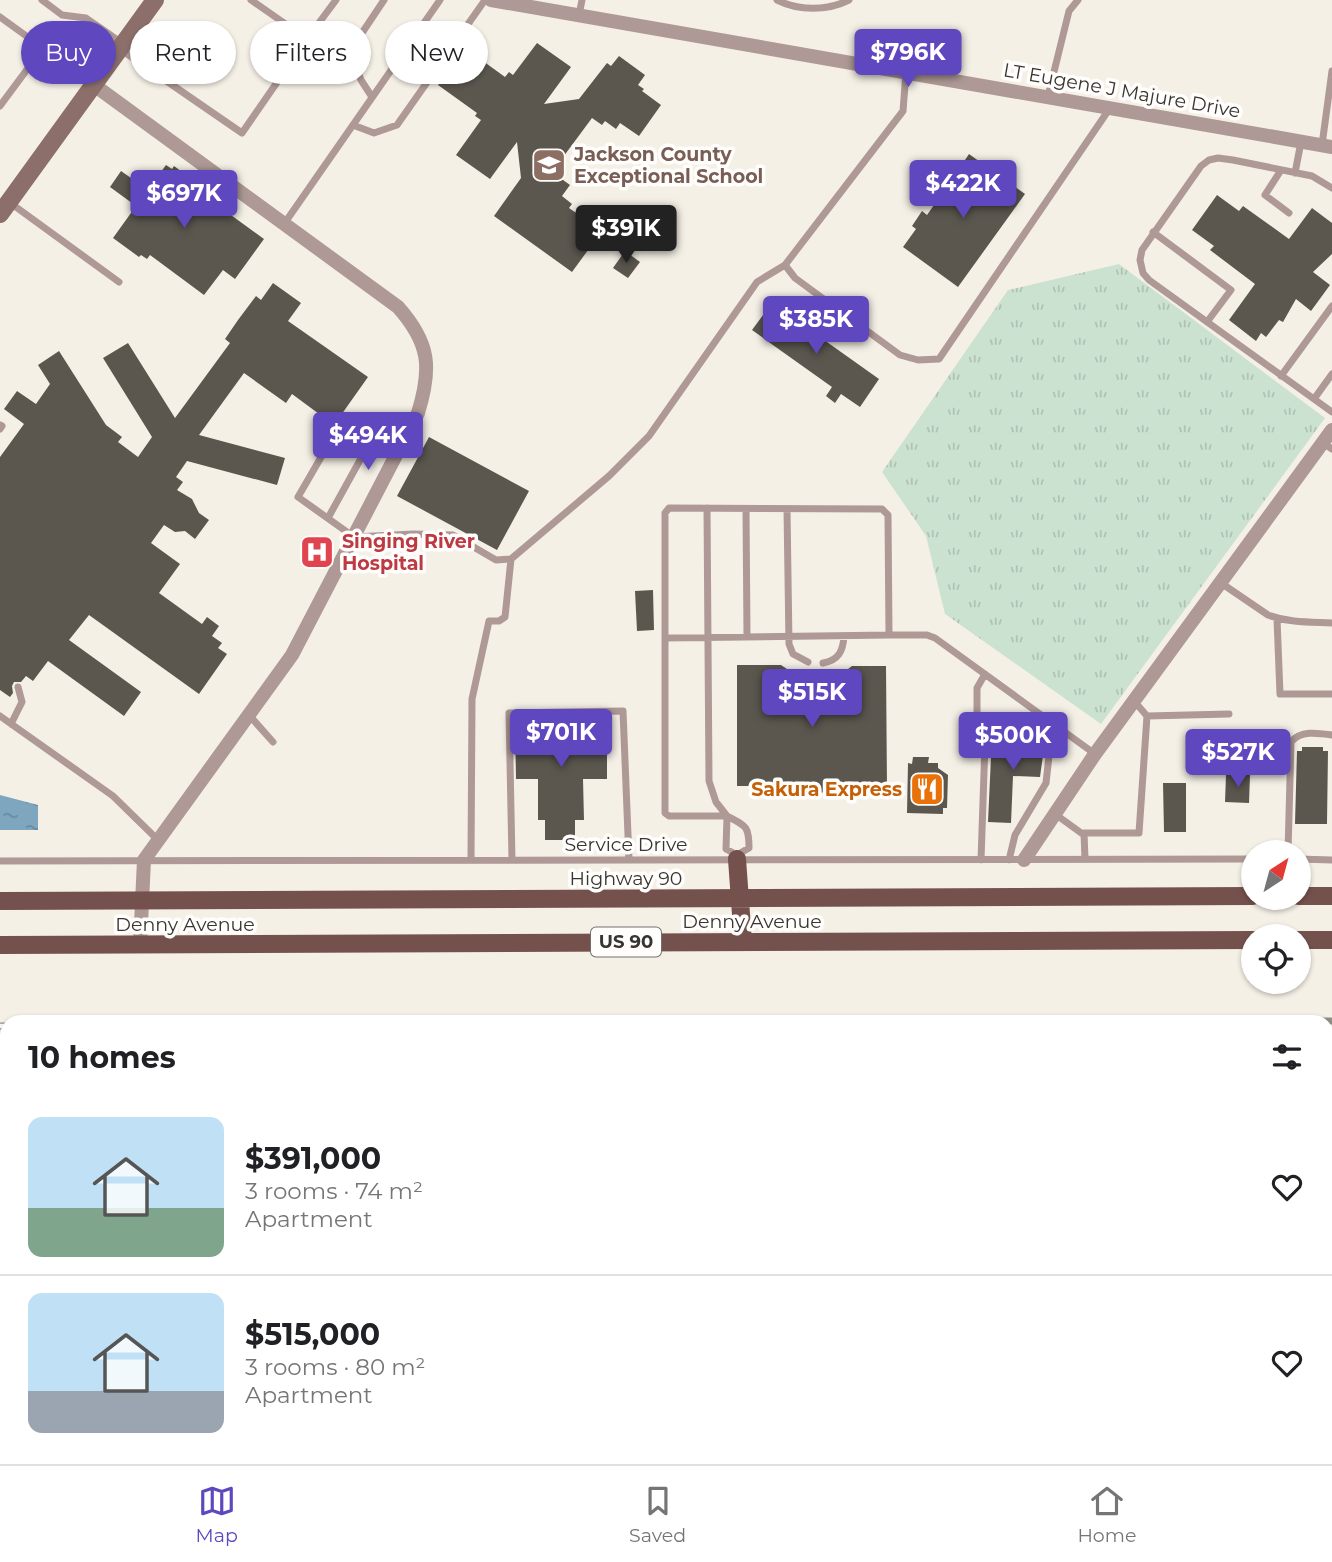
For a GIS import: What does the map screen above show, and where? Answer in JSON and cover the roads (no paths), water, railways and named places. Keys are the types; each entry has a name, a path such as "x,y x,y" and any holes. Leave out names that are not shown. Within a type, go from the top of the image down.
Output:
{"main road":[{"path":"737,857 743,942"},
{"name":"Highway 90","path":"0,901 1241,896"},
{"path":"1311,896 1332,896"},
{"name":"Denny Avenue","path":"0,945 1241,940"},
{"path":"1311,940 1332,940"}],"street":[{"path":"4,208 155,0"},
{"name":"LT Eugene J Majure Drive","path":"488,0 1327,146"},
{"path":"94,85 398,307 421,336 426,355 426,387 418,413 292,655 144,860 140,945"},
{"path":"1016,860 1055,814 1095,754 1221,583 1327,446 1332,430"}],"lane":[{"path":"41,0 62,15 86,18 242,133 276,84"},
{"path":"251,0 281,21"},
{"path":"320,21 336,0"},
{"path":"372,97 361,80 350,51 384,0"},
{"path":"284,224 440,0"},
{"path":"353,125 374,133 397,125 488,0"},
{"path":"579,16 582,0"},
{"path":"777,0 801,8 819,8 849,0"},
{"path":"1048,96 1069,11 1078,0"},
{"path":"0,17 21,32"},
{"path":"328,518 375,433 365,421 349,420 331,440 298,497 355,537 453,535 496,559 511,559 609,476 649,436 757,282 785,265 903,111 906,71"},
{"path":"1327,146 1332,71"},
{"path":"0,106 21,78"},
{"path":"785,265 795,278 900,355 918,360 939,359 1110,107"},
{"path":"1295,173 1301,142"},
{"path":"1332,188 1312,176 1233,160 1209,160 1201,166 1153,232 1142,250 1140,260 1143,273 1149,281 1332,412"},
{"path":"1281,170 1265,195 1289,213"},
{"path":"4,208 119,282"},
{"path":"1153,232 1231,290 1207,322"},
{"path":"1282,376 1332,306"},
{"path":"1314,399 1332,374"},
{"path":"727,816 669,816 665,813 664,513 669,508 885,511 888,515 889,635"},
{"path":"707,508 709,781 716,802 727,816 746,826 749,831 749,848 737,857 726,849 727,816"},
{"path":"746,509 747,636"},
{"path":"787,509 788,636 793,654 808,662"},
{"path":"471,860 472,699 489,621 499,621 505,617 511,559"},
{"path":"1221,583 1277,619 1288,622 1332,623"},
{"path":"1277,619 1280,694 1332,694"},
{"path":"823,663 840,654 844,636"},
{"path":"664,638 932,636 1095,754"},
{"path":"981,860 985,744 977,734 977,688 985,674"},
{"path":"11,724 22,702 18,687"},
{"path":"1055,814 1084,835 1139,833 1147,716 1134,701"},
{"path":"512,860 509,713 623,711 629,860"},
{"path":"1147,716 1229,714"},
{"path":"249,715 273,742"},
{"path":"0,716 113,796 158,840"},
{"path":"1049,744 1054,724"},
{"path":"1288,840 1291,742 1303,733 1332,735"},
{"path":"1016,860 1015,835 1046,783 1049,756"},
{"path":"1084,835 1085,859"},
{"name":"Service Drive","path":"0,861 629,860 737,857 1241,859"},
{"path":"1311,859 1332,860"}],"water":[{"path":"0,795 38,805 38,830 0,830"}],"place":[{"name":"Jackson County Exceptional School","path":"549,165"},
{"name":"Singing River Hospital","path":"317,552"},
{"name":"Sakura Express","path":"927,789"}]}
